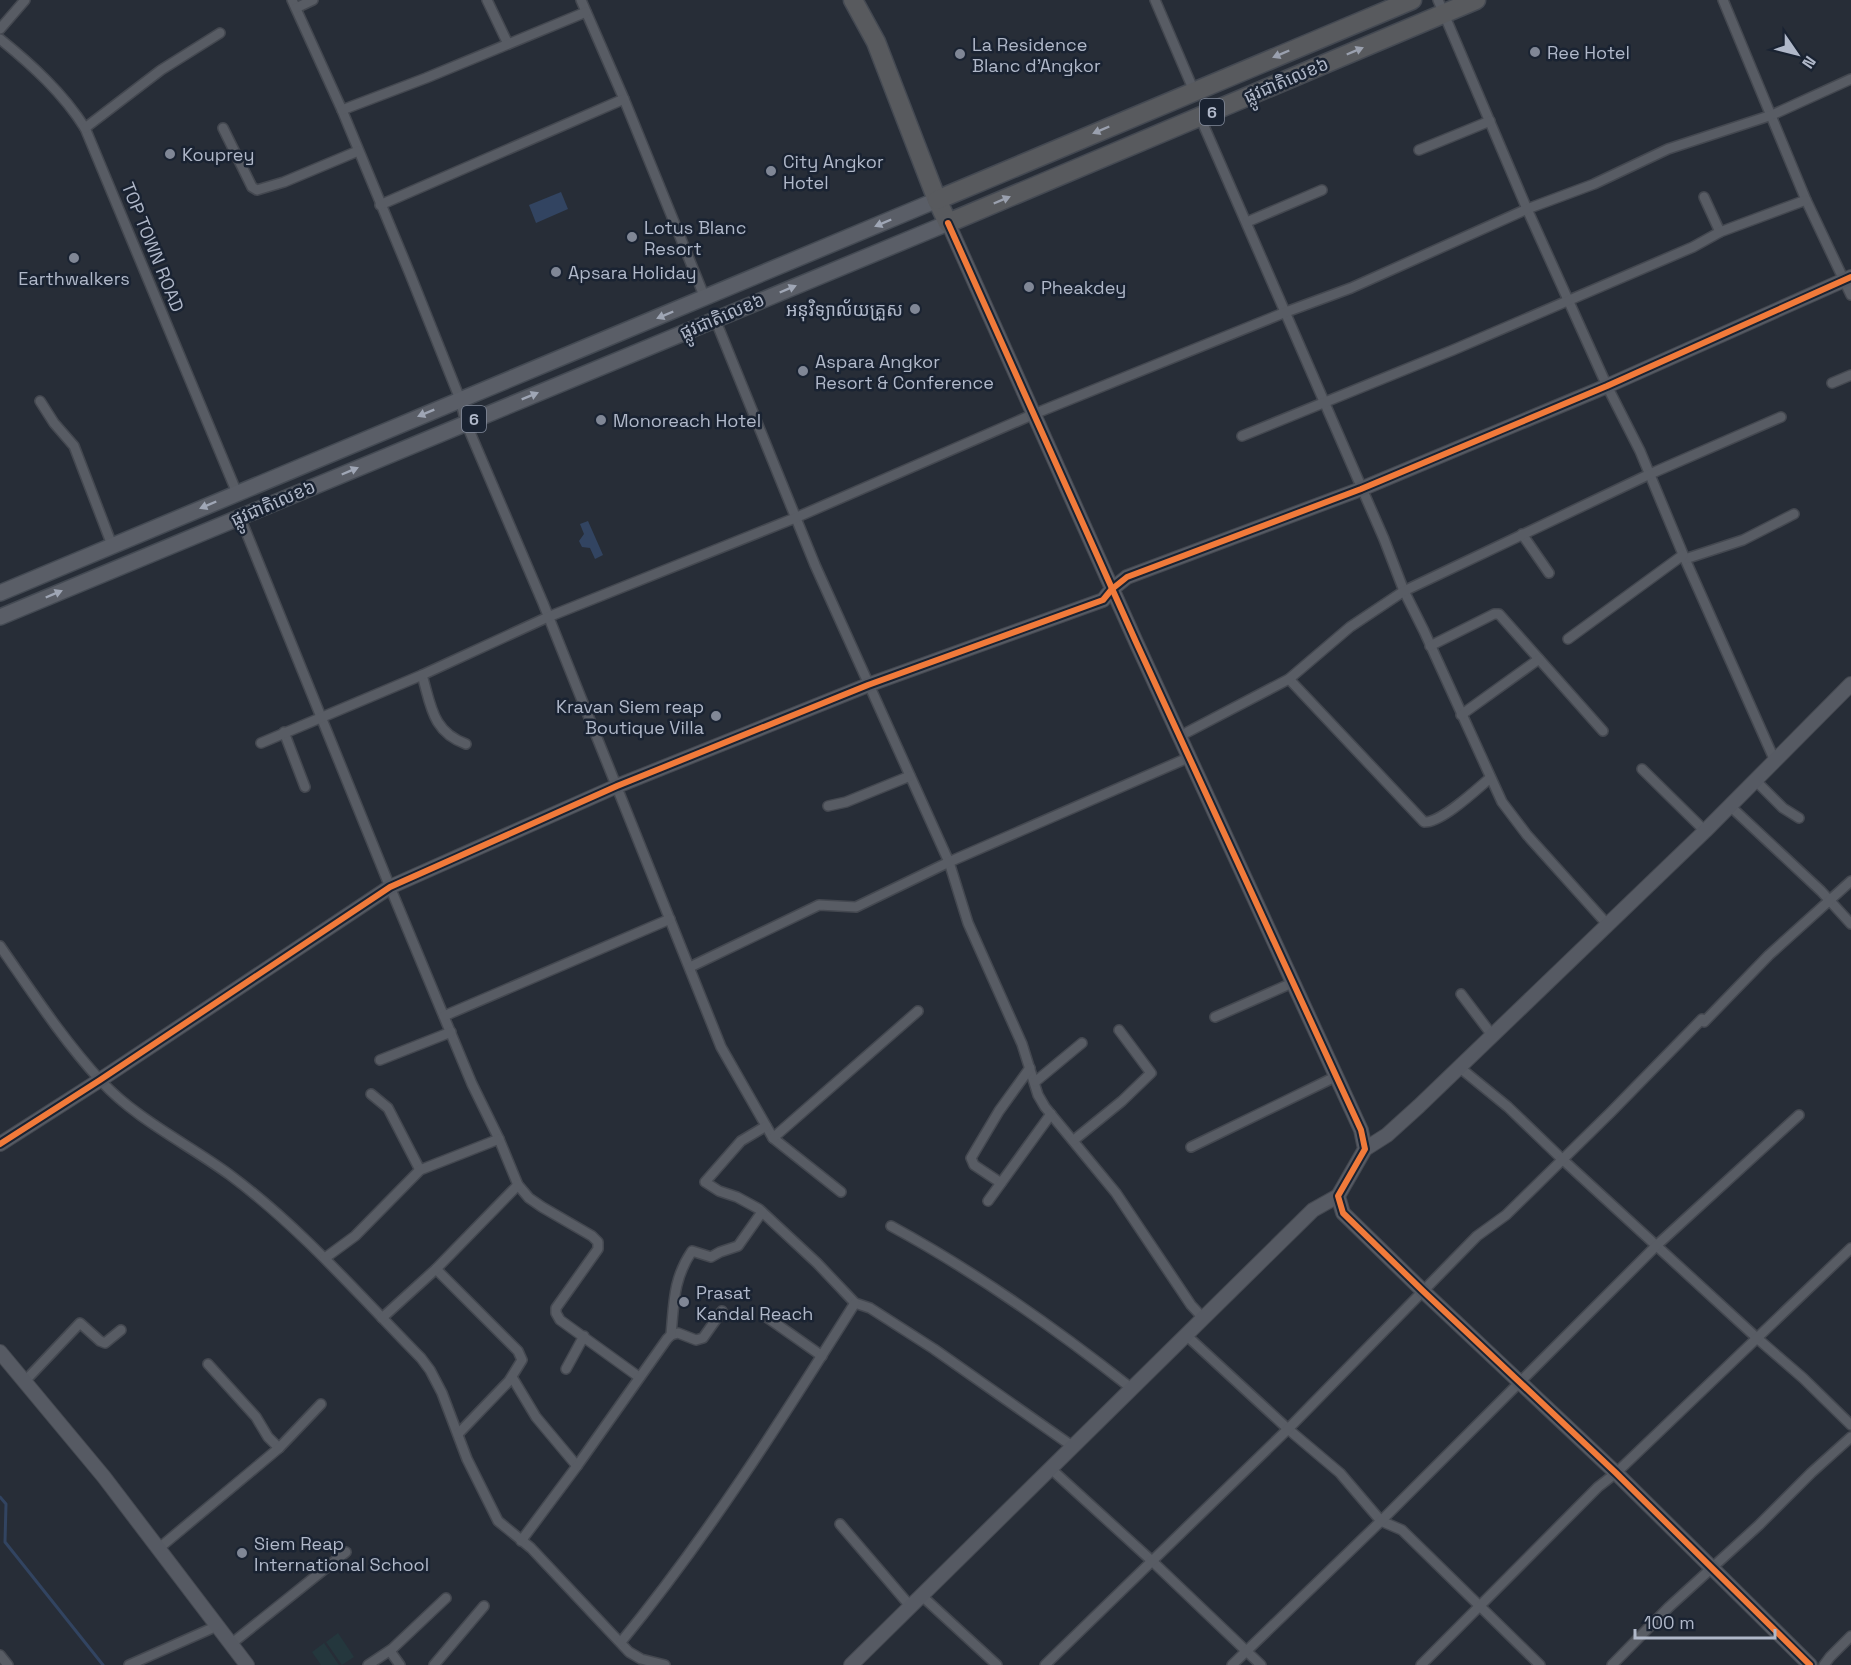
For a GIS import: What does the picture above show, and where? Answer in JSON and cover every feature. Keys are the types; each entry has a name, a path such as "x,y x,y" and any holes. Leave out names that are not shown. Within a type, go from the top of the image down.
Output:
{"highway":[{"name":"ផ្លូវជាតិលេខ៦","path":"937,200 1413,0"},
{"name":"ផ្លូវជាតិលេខ៦","path":"948,223 1200,117 1441,7 1476,0"},
{"path":"859,1 948,223"}],"main road":[{"name":"ផ្លូវជាតិលេខ៦","path":"0,593 937,200"},
{"name":"ផ្លូវជាតិលេខ៦","path":"0,617 948,223"}],"street":[{"path":"0,29 25,0"},
{"path":"313,0 294,4 342,110 460,399 466,423 548,617 721,1047 773,1138 841,1192"},
{"path":"487,0 508,44"},
{"path":"580,0 624,99 705,298"},
{"path":"1155,0 1194,91"},
{"path":"1723,0 1806,200 1847,279 1851,294"},
{"path":"1441,7 1527,208 1607,386 1650,474 1684,557 1775,761"},
{"path":"342,110 586,12"},
{"path":"85,128 161,70 220,33"},
{"name":"TOP TOWN ROAD","path":"0,39 20,55 72,106 85,128 237,493"},
{"path":"261,743 422,675 548,617 795,518 1034,414 1351,288 1527,208 1594,184 1668,150 1772,115 1851,79"},
{"path":"380,205 624,99"},
{"path":"1200,117 1384,539 1404,591 1502,802 1519,826 1607,924"},
{"path":"1419,150 1490,121"},
{"path":"223,128 252,187 257,190 284,182 358,151"},
{"path":"1247,222 1322,190"},
{"path":"1704,197 1720,232"},
{"path":"1242,436 1694,247 1720,232 1806,200"},
{"path":"948,223 1112,589 1292,983 1337,1076 1361,1130 1365,1149"},
{"path":"0,1144 390,887 617,786 868,685 1102,600 1126,578 1361,489 1607,386 1847,279"},
{"path":"715,319 795,518 868,685 949,861 968,923 1022,1044 1038,1095 1116,1193 1191,1305 1203,1318"},
{"path":"1832,383 1851,375"},
{"path":"40,401 54,423 74,446 112,545"},
{"path":"1180,736 1289,679 1350,627 1404,591 1650,474 1781,417"},
{"path":"1568,639 1684,557 1743,540 1794,514"},
{"path":"240,517 319,717 472,1084 519,1185 529,1198 592,1236 598,1242 598,1249 556,1308 556,1313 560,1320 639,1377"},
{"path":"1522,534 1549,573"},
{"path":"1430,646 1497,614 1603,731"},
{"path":"1461,715 1539,659"},
{"path":"422,675 442,731 466,744"},
{"path":"1289,679 1424,822 1431,822 1442,816 1490,778"},
{"path":"851,1665 1313,1210 1338,1196 1365,1149 1387,1135 1459,1067 1705,831 1851,684"},
{"path":"284,732 305,787"},
{"path":"690,967 819,905 856,907 949,861 1190,757"},
{"path":"1642,770 1705,831"},
{"path":"828,806 846,802 910,776"},
{"path":"1755,781 1783,808 1799,818"},
{"path":"1730,806 1821,891 1851,924"},
{"path":"1045,1665 1288,1429 1478,1236 1506,1215 1769,955 1851,881"},
{"path":"444,1016 670,919"},
{"path":"0,946 39,1004 100,1080 147,1119 230,1176 295,1228 382,1318 430,1370 467,1459 498,1521 551,1568 629,1652 641,1659 665,1665"},
{"path":"1215,1017 1292,983"},
{"path":"1461,994 1492,1035"},
{"path":"773,1138 918,1011"},
{"path":"1074,1140 1122,1101 1151,1073 1119,1030"},
{"path":"380,1060 451,1032"},
{"path":"1035,1082 1082,1043"},
{"path":"1459,1067 1508,1107 1803,1378 1851,1425"},
{"path":"1001,1183 974,1165 971,1158 999,1111 1029,1068"},
{"path":"1191,1147 1337,1076"},
{"path":"371,1094 388,1108 420,1170"},
{"path":"988,1201 1051,1114"},
{"path":"1232,1665 1381,1521 1657,1245 1798,1115"},
{"path":"766,1126 741,1141 705,1182 762,1212 817,1263 855,1303 870,1308 934,1349 1072,1446"},
{"path":"325,1258 355,1236 420,1170 499,1139"},
{"path":"382,1318 436,1269 519,1185"},
{"path":"1338,1196 1343,1213 1349,1221 1616,1473 1810,1665 1827,1661 1851,1636"},
{"path":"521,1541 671,1335 676,1286 681,1266 692,1251 711,1257 738,1246 762,1212"},
{"path":"891,1226 938,1251 1057,1331 1131,1388"},
{"path":"1421,1665 1598,1487 1616,1473 1758,1339 1824,1271 1851,1248"},
{"path":"436,1269 518,1351 522,1360 512,1377 458,1434"},
{"path":"621,1642 661,1593 822,1356 855,1303"},
{"path":"671,1335 678,1333 696,1340 703,1338 722,1311"},
{"path":"765,1316 822,1356"},
{"path":"25,1381 80,1323 102,1342 106,1342 121,1330"},
{"path":"1186,1335 1288,1429 1340,1473 1381,1521 1402,1530 1540,1665"},
{"path":"566,1369 584,1336"},
{"path":"0,1352 104,1477 247,1665"},
{"path":"208,1364 256,1417 268,1437 279,1448"},
{"path":"512,1377 536,1417 577,1466"},
{"path":"158,1549 279,1448 321,1404"},
{"path":"1612,1665 1669,1607 1851,1437"},
{"path":"1050,1468 1261,1665"},
{"path":"840,1524 911,1607"},
{"path":"231,1644 346,1552"},
{"path":"922,1596 997,1665"},
{"path":"368,1665 390,1651 446,1598"},
{"path":"434,1665 484,1606"},
{"path":"129,1665 217,1626"},
{"path":"390,1651 400,1665"},
{"path":"0,1655 8,1665"}],"shaded area":[{"path":"338,1633 354,1657 342,1665 326,1642"},
{"path":"324,1643 339,1665 321,1665 312,1652"}],"water":[{"path":"561,192 568,209 536,223 529,205"},
{"path":"588,521 603,555 595,559 590,548 582,547 579,541 584,534 580,524"}],"waterway":[{"path":"0,1497 6,1504 5,1542 103,1665"}],"cycle path":[{"path":"948,223 1136,642 1361,1130 1365,1149 1338,1196 1343,1213 1616,1473 1810,1665"},
{"path":"0,1144 390,887 617,786 868,685 1103,600 1127,577 1361,489 1607,386 1851,277"}],"place":[{"name":"Ree Hotel","path":"1535,52"},
{"name":"La Residence Blanc d'Angkor","path":"960,54"},
{"name":"Kouprey","path":"170,154"},
{"name":"City Angkor Hotel","path":"771,171"},
{"name":"Lotus Blanc Resort","path":"632,237"},
{"name":"Earthwalkers","path":"74,258"},
{"name":"Apsara Holiday","path":"556,272"},
{"name":"Pheakdey","path":"1029,287"},
{"name":"អនុវិទ្យាល័យគ្រួស","path":"915,309"},
{"name":"Aspara Angkor Resort & Conference","path":"803,371"},
{"name":"Monoreach Hotel","path":"601,420"},
{"name":"Kravan Siem reap Boutique Villa","path":"716,716"},
{"name":"Prasat Kandal Reach","path":"684,1302"},
{"name":"Siem Reap International School","path":"242,1553"}]}
